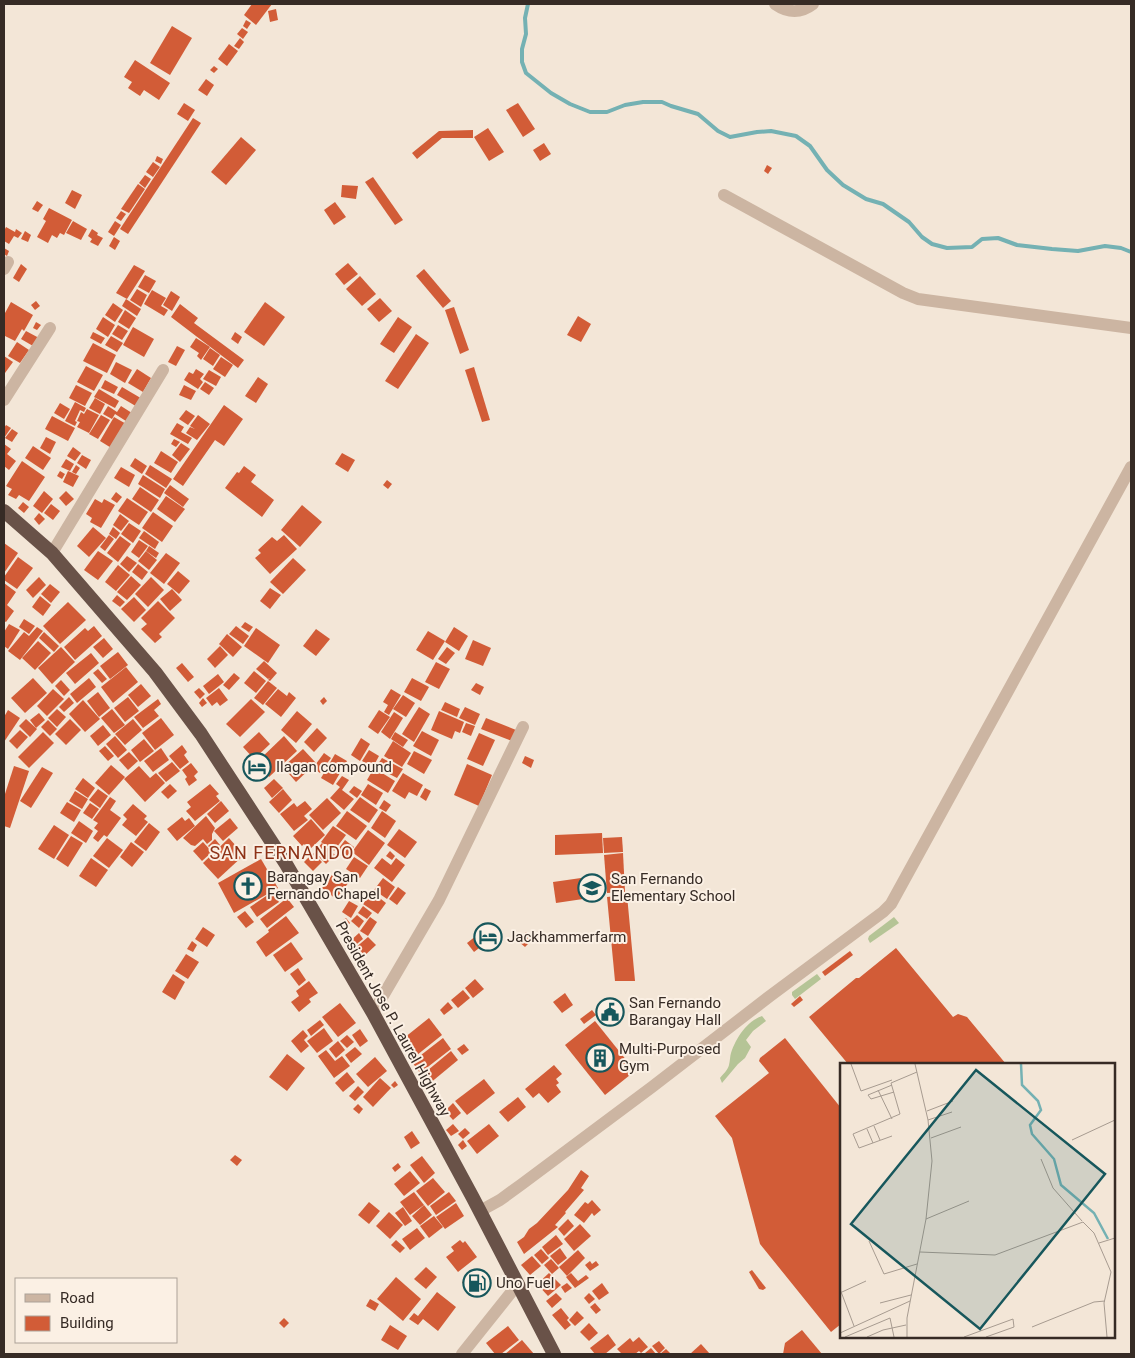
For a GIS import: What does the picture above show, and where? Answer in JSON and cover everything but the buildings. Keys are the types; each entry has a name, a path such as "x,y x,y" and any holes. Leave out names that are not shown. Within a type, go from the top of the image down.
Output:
{"highway":[{"name":"President Jose P. Laurel Highway","path":"4,511 52,553 155,672 200,734 286,864 374,1013 554,1354"}],"street":[{"path":"775,4 793,12 803,10 813,4"},
{"path":"724,195 903,293 918,299 1131,328"},
{"path":"4,400 50,328"},
{"path":"52,553 163,370"},
{"path":"480,1211 530,1178 889,906 1131,467"},
{"path":"374,1013 439,900 523,727"},
{"path":"462,1354 517,1285"}],"green space":[{"path":"894,917 899,923 870,943 869,936"},
{"path":"817,974 821,979 795,999 792,992"},
{"path":"762,1016 766,1021 753,1031 746,1040 751,1047 745,1058 722,1083 720,1078 727,1070 731,1053 739,1036 747,1026"}],"waterway":[{"path":"528,4 525,18 526,34 522,49 522,62 526,73 551,93 570,104 590,112 607,112 625,105 643,102 662,102 698,114 718,131 730,137 771,131 796,136 810,146 827,170 843,185 866,199 883,204 909,222 922,237 932,244 947,248 972,247 982,239 998,238 1017,245 1052,249 1078,251 1105,246 1121,248 1131,252"}],"place":[{"name":"Ilagan compound","path":"257,767"},
{"name":"Barangay San Fernando Chapel","path":"248,886"},
{"name":"San Fernando Elementary School","path":"592,888"},
{"name":"Jackhammerfarm","path":"488,937"},
{"name":"San Fernando Barangay Hall","path":"610,1012"},
{"name":"Multi-Purposed Gym","path":"600,1058"},
{"name":"Uno Fuel","path":"477,1283"}],"district":[{"name":"SAN FERNANDO","path":"282,852"}]}
